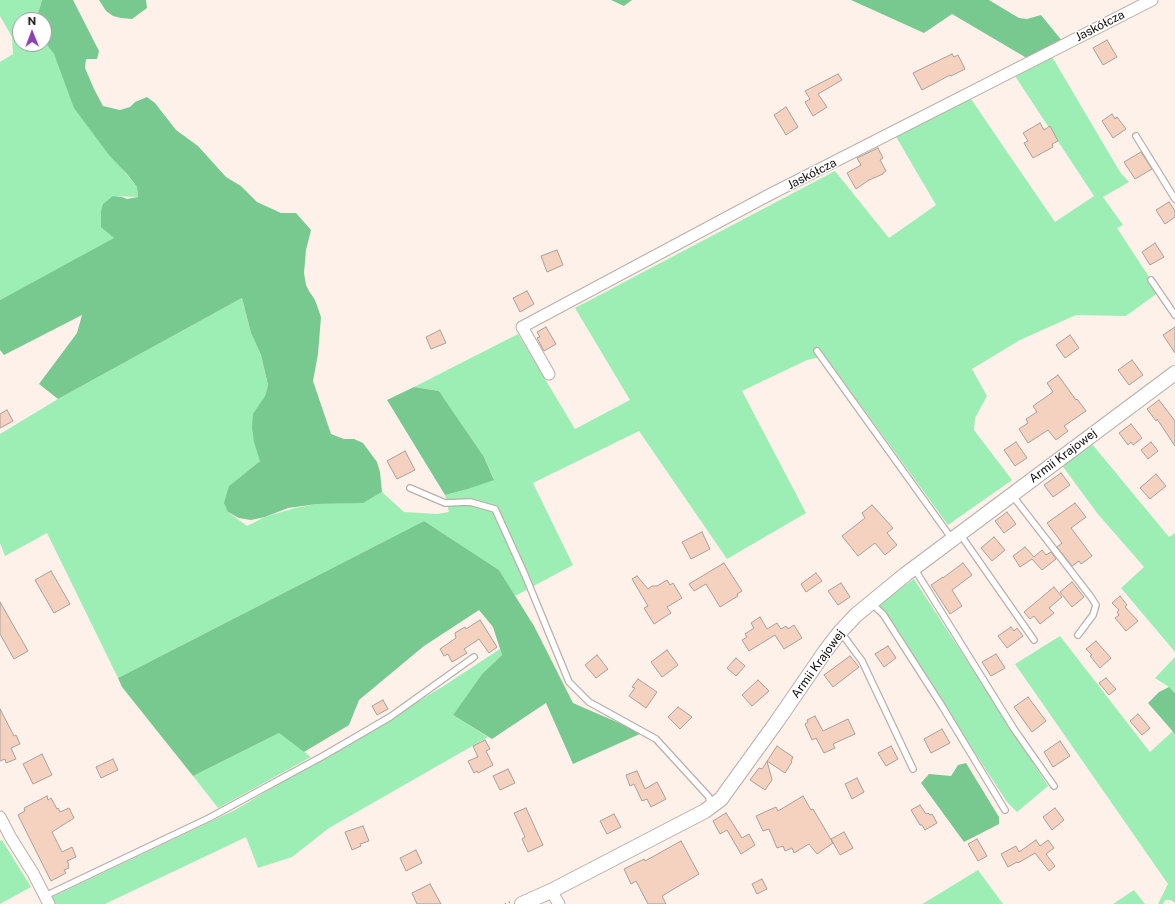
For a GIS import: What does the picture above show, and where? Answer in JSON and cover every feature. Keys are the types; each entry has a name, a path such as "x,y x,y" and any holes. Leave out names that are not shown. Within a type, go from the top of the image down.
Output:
{"street":[{"name":"Jaskółcza","path":"549,374 522,327 767,196 1152,0"},
{"name":"Armii Krajowej","path":"522,904 551,891 721,800 826,650 856,615 956,536 1175,373"},
{"path":"0,817 11,838 33,872 47,900"},
{"path":"551,891 559,904"}],"lane":[{"path":"1136,136 1175,199"},
{"path":"1150,280 1175,315"},
{"path":"817,351 1034,640"},
{"path":"410,488 445,502 470,502 495,509 569,682 589,702 656,739 709,797 710,807"},
{"path":"1011,495 1096,605 1093,615 1078,635"},
{"path":"914,568 1014,729 1054,786"},
{"path":"871,603 883,614 942,706 1005,810"},
{"path":"838,635 846,638 862,661 913,769"},
{"path":"47,900 209,818 323,756 390,717 474,657"}],"green space":[{"path":"0,0 42,0 38,12 12,12 12,37 0,16"},
{"path":"42,0 73,0 99,51 97,59 86,59 85,68 103,106 120,110 130,107 135,102 147,97 155,103 176,130 198,146 226,177 241,186 257,202 281,213 296,213 311,230 306,250 304,273 306,285 315,300 321,317 318,354 313,381 331,434 344,439 354,439 363,443 377,462 380,472 382,492 363,503 317,504 288,508 265,517 251,520 239,518 228,512 224,503 229,486 260,461 254,442 252,428 253,414 265,396 268,385 261,355 251,333 242,298 58,399 39,384 77,333 82,315 4,355 0,350 0,300 114,238 101,227 101,212 103,204 113,196 127,199 138,197 137,187 109,155 74,108 52,51 52,12 38,12"},
{"path":"99,0 146,0 147,8 132,19 121,18 113,16 106,11"},
{"path":"611,0 632,0 624,6"},
{"path":"851,0 989,0 1019,18 1027,19 1041,15 1063,42 1030,60 952,14 924,33"},
{"path":"52,51 89,128 137,187 138,197 113,196 115,238 0,300 0,62 13,54 13,52"},
{"path":"1051,55 1120,172 1129,182 1103,197 1123,225 1117,228 1159,292 1126,316 1076,315 1020,340 972,369 987,396 975,418 974,430 1012,480 948,525 825,356 807,360 742,391 806,513 727,559 639,431 533,483 573,565 515,596 499,570 424,521 118,678 47,533 5,556 0,543 0,434 58,399 242,298 251,333 261,355 268,385 265,396 260,461 229,486 228,512 247,526 265,517 295,508 317,504 352,503 368,500 382,492 404,512 437,514 449,512 445,495 468,489 494,479 484,457 439,391 414,387 518,334 575,429 630,400 575,308 835,171 889,238 936,205 895,135 971,99 1055,222 1094,196 1015,76"},
{"path":"414,387 439,391 484,457 494,480 445,495 387,400"},
{"path":"1092,444 1169,537 1175,533 1175,652 1121,588 1144,567 1097,513 1061,464"},
{"path":"424,521 499,570 534,626 573,703 642,733 573,764 546,703 492,739 453,715 482,674 502,655 493,627 479,610 424,646 359,700 349,725 304,752 279,733 193,776 122,687 118,678"},
{"path":"914,579 1048,786 1017,812 1007,802 878,604"},
{"path":"1060,636 1150,752 1173,731 1175,734 1175,903 1171,900 1165,900 1163,904 1158,904 1168,884 1015,664"},
{"path":"500,649 502,655 482,674 453,715 488,737 329,828 292,857 258,868 246,837 105,904 54,904 50,898 235,810 442,687"},
{"path":"1175,657 1175,693 1155,678"},
{"path":"1169,687 1175,693 1175,734 1148,703 1159,692"},
{"path":"279,733 311,757 218,808 193,776"},
{"path":"966,763 999,817 999,824 964,842 921,783 929,774 951,776 958,765"},
{"path":"2,840 31,887 0,904 0,841"},
{"path":"978,870 1003,904 922,904 924,903"},
{"path":"1134,890 1145,904 1113,904"}],"building":[{"path":"1107,40 1117,57 1103,65 1093,48"},
{"path":"952,54 954,57 958,55 965,69 922,90 913,73"},
{"path":"838,74 842,80 818,94 827,107 813,116 805,102 810,99 805,91"},
{"path":"786,107 798,127 786,135 774,115"},
{"path":"1112,114 1115,119 1117,117 1126,129 1113,138 1102,121"},
{"path":"1040,123 1044,130 1050,126 1058,141 1052,144 1053,147 1033,158 1024,143 1028,141 1023,133"},
{"path":"878,148 883,158 880,160 886,171 856,189 847,173 861,165 857,158"},
{"path":"1141,152 1152,169 1135,179 1124,162"},
{"path":"1169,202 1175,211 1175,217 1165,224 1156,210"},
{"path":"1155,243 1164,257 1150,265 1142,252"},
{"path":"557,250 563,265 547,272 541,256"},
{"path":"527,291 534,304 520,312 513,298"},
{"path":"546,327 556,344 544,351 537,338 540,337 537,332"},
{"path":"1175,327 1175,353 1163,335"},
{"path":"440,330 446,343 431,349 426,337"},
{"path":"1070,335 1079,348 1065,358 1056,345"},
{"path":"1132,360 1143,375 1129,385 1118,370"},
{"path":"1058,375 1086,411 1064,426 1068,431 1056,440 1048,430 1028,443 1019,429 1028,423 1026,419 1037,412 1033,406 1053,392 1047,383"},
{"path":"1159,400 1175,421 1175,446 1157,419 1156,421 1147,409"},
{"path":"7,410 13,421 0,428 0,414"},
{"path":"1131,424 1142,438 1133,445 1131,442 1128,445 1119,433"},
{"path":"1016,442 1027,458 1015,466 1004,450"},
{"path":"1151,442 1158,451 1148,459 1141,450"},
{"path":"405,451 415,470 397,479 387,461"},
{"path":"1061,473 1070,485 1053,497 1044,485"},
{"path":"1156,474 1166,486 1150,499 1140,488"},
{"path":"1075,503 1086,517 1071,528 1092,556 1081,564 1079,561 1072,566 1057,547 1062,543 1047,523"},
{"path":"872,505 893,528 887,533 897,545 885,555 875,543 858,556 842,536 865,518 862,513"},
{"path":"1007,512 1016,524 1004,533 995,521"},
{"path":"702,532 710,549 691,559 682,542"},
{"path":"994,537 1005,550 992,561 981,548"},
{"path":"1025,547 1034,557 1042,550 1046,555 1051,552 1056,559 1042,570 1032,559 1020,567 1013,556"},
{"path":"724,563 742,591 737,594 738,596 720,607 706,584 694,591 689,584"},
{"path":"963,563 972,575 952,590 962,606 950,614 931,585"},
{"path":"51,571 70,604 54,613 35,580"},
{"path":"816,573 822,581 806,592 801,584"},
{"path":"637,576 648,589 667,580 670,585 673,583 682,598 667,607 671,613 654,624 644,608 648,606 632,579"},
{"path":"1072,582 1084,597 1072,607 1060,592"},
{"path":"841,583 850,597 838,605 828,591"},
{"path":"1054,587 1062,597 1049,608 1054,613 1040,624 1034,616 1030,619 1024,612"},
{"path":"1120,596 1127,605 1125,607 1138,621 1126,631 1115,618 1119,615 1117,612 1119,610 1112,603"},
{"path":"0,602 28,651 14,659 0,634"},
{"path":"760,617 767,629 777,623 781,629 786,626 788,629 794,625 802,638 784,649 775,635 749,651 742,640 747,637 745,634 754,628 751,623"},
{"path":"480,620 497,647 489,653 479,639 464,649 467,653 452,662 448,654 444,656 440,649 456,638 455,633 465,627 466,629"},
{"path":"1011,627 1014,631 1017,628 1023,636 1007,648 998,636"},
{"path":"1096,641 1111,658 1100,668 1090,656 1092,655 1086,649"},
{"path":"888,646 896,658 884,667 875,654"},
{"path":"667,650 678,665 662,677 651,662"},
{"path":"996,654 1005,668 991,676 982,662"},
{"path":"597,655 608,669 596,678 585,665"},
{"path":"850,656 859,667 833,687 824,675"},
{"path":"736,658 745,666 736,676 727,668"},
{"path":"1106,678 1116,689 1109,695 1099,683"},
{"path":"638,679 657,692 646,708 629,696 635,688 632,687"},
{"path":"758,680 769,691 752,706 742,695"},
{"path":"1028,697 1046,721 1032,732 1014,707"},
{"path":"383,700 388,709 377,715 372,706"},
{"path":"678,707 692,717 680,729 668,717"},
{"path":"0,709 14,736 16,735 20,744 11,748 16,759 6,763 5,759 0,761"},
{"path":"1138,714 1150,728 1142,735 1130,721"},
{"path":"815,716 823,731 848,719 855,734 833,744 835,748 824,753 816,738 812,740 805,724 808,722 807,720"},
{"path":"942,729 950,743 931,753 924,739"},
{"path":"485,740 490,749 486,751 493,765 478,773 477,771 474,773 468,761 478,757 473,746"},
{"path":"1060,741 1070,756 1053,767 1044,752"},
{"path":"777,746 793,757 792,762 785,773 767,761"},
{"path":"891,746 898,759 886,766 878,753"},
{"path":"42,754 52,775 33,784 23,764"},
{"path":"113,759 118,770 101,778 96,767"},
{"path":"767,761 772,780 765,790 750,780 759,768 762,769"},
{"path":"508,769 515,783 500,790 493,776"},
{"path":"637,771 645,789 657,782 666,799 651,807 647,799 642,801 634,784 630,786 626,775"},
{"path":"857,778 864,792 852,799 845,784"},
{"path":"47,796 48,800 51,798 60,812 69,808 74,818 52,832 62,852 72,847 76,857 67,861 69,868 64,870 66,873 51,881 18,815 25,811 24,808"},
{"path":"803,796 811,810 813,809 833,843 817,854 809,844 794,853 792,848 785,851 783,846 777,848 769,829 763,831 756,816 776,807 778,811"},
{"path":"920,805 926,814 932,814 937,823 925,830 922,825 920,825 911,810"},
{"path":"526,808 543,845 528,852 522,839 525,837 514,813"},
{"path":"1055,808 1064,820 1052,830 1043,817"},
{"path":"726,813 742,838 749,834 755,845 741,854 727,830 720,834 713,821"},
{"path":"614,814 621,827 607,834 600,821"},
{"path":"363,826 369,841 360,844 361,846 352,850 345,832"},
{"path":"844,832 853,848 840,855 831,839"},
{"path":"977,839 987,856 978,861 968,844"},
{"path":"1036,840 1040,846 1048,840 1054,848 1046,854 1055,866 1049,871 1035,853 1008,867 1001,854 1016,846 1019,852"},
{"path":"681,841 699,874 662,896 666,904 648,904 636,881 631,884 624,869 644,859 645,861"},
{"path":"416,850 422,863 406,871 400,858"},
{"path":"762,879 767,889 757,894 752,884"},
{"path":"430,884 441,904 417,904 412,893"}]}
